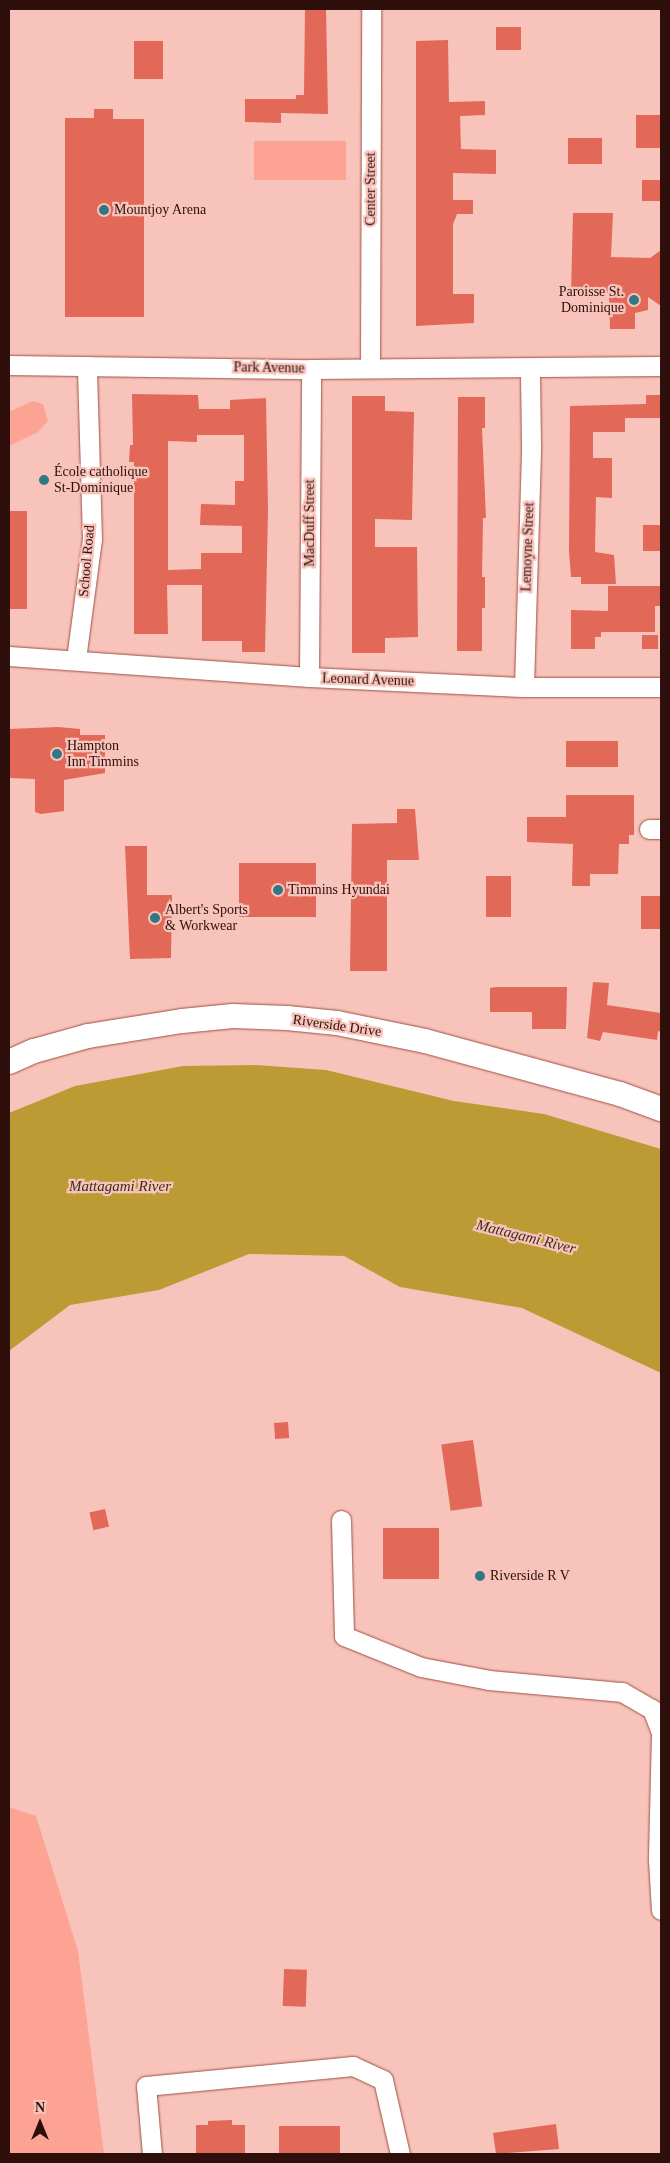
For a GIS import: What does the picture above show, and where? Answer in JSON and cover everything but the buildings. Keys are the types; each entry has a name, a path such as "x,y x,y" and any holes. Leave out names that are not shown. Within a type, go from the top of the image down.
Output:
{"main road":[{"name":"Riverside Drive","path":"9,1062 34,1051 88,1036 182,1020 234,1016 287,1018 338,1023 425,1041 620,1094 661,1109"}],"street":[{"name":"Center Street","path":"370,368 371,9"},
{"name":"Park Avenue","path":"9,365 311,369 530,369 661,366"},
{"name":"School Road","path":"76,659 92,539 87,366"},
{"name":"MacDuff Street","path":"310,677 311,369"},
{"name":"Lemoyne Street","path":"524,687 531,408 530,369"},
{"path":"9,656 76,659"},
{"name":"Leonard Avenue","path":"76,659 192,671 310,677 524,687 661,687"},
{"path":"341,1520 344,1636 421,1667 489,1680 622,1692 652,1710 660,1733 658,1860 661,1910"},
{"path":"152,2154 146,2086 353,2066 383,2080 400,2154"}],"shaded area":[{"path":"254,141 346,141 346,180 254,180"},
{"path":"33,401 43,404 48,421 38,432 9,446 9,412"},
{"path":"9,1807 36,1816 78,1951 104,2154 9,2154"}],"water":[{"name":"Mattagami River","path":"256,1065 326,1070 454,1101 544,1114 661,1149 661,1373 522,1308 400,1287 344,1256 249,1254 159,1290 70,1305 9,1351 9,1113 75,1086 183,1066"}],"place":[{"name":"Mountjoy Arena","path":"104,210"},
{"name":"Paroisse St. Dominique","path":"634,300"},
{"name":"École catholique St-Dominique","path":"44,480"},
{"name":"Hampton Inn Timmins","path":"57,754"},
{"name":"Timmins Hyundai","path":"278,890"},
{"name":"Albert's Sports & Workwear","path":"155,918"},
{"name":"Riverside R V","path":"480,1576"}]}
